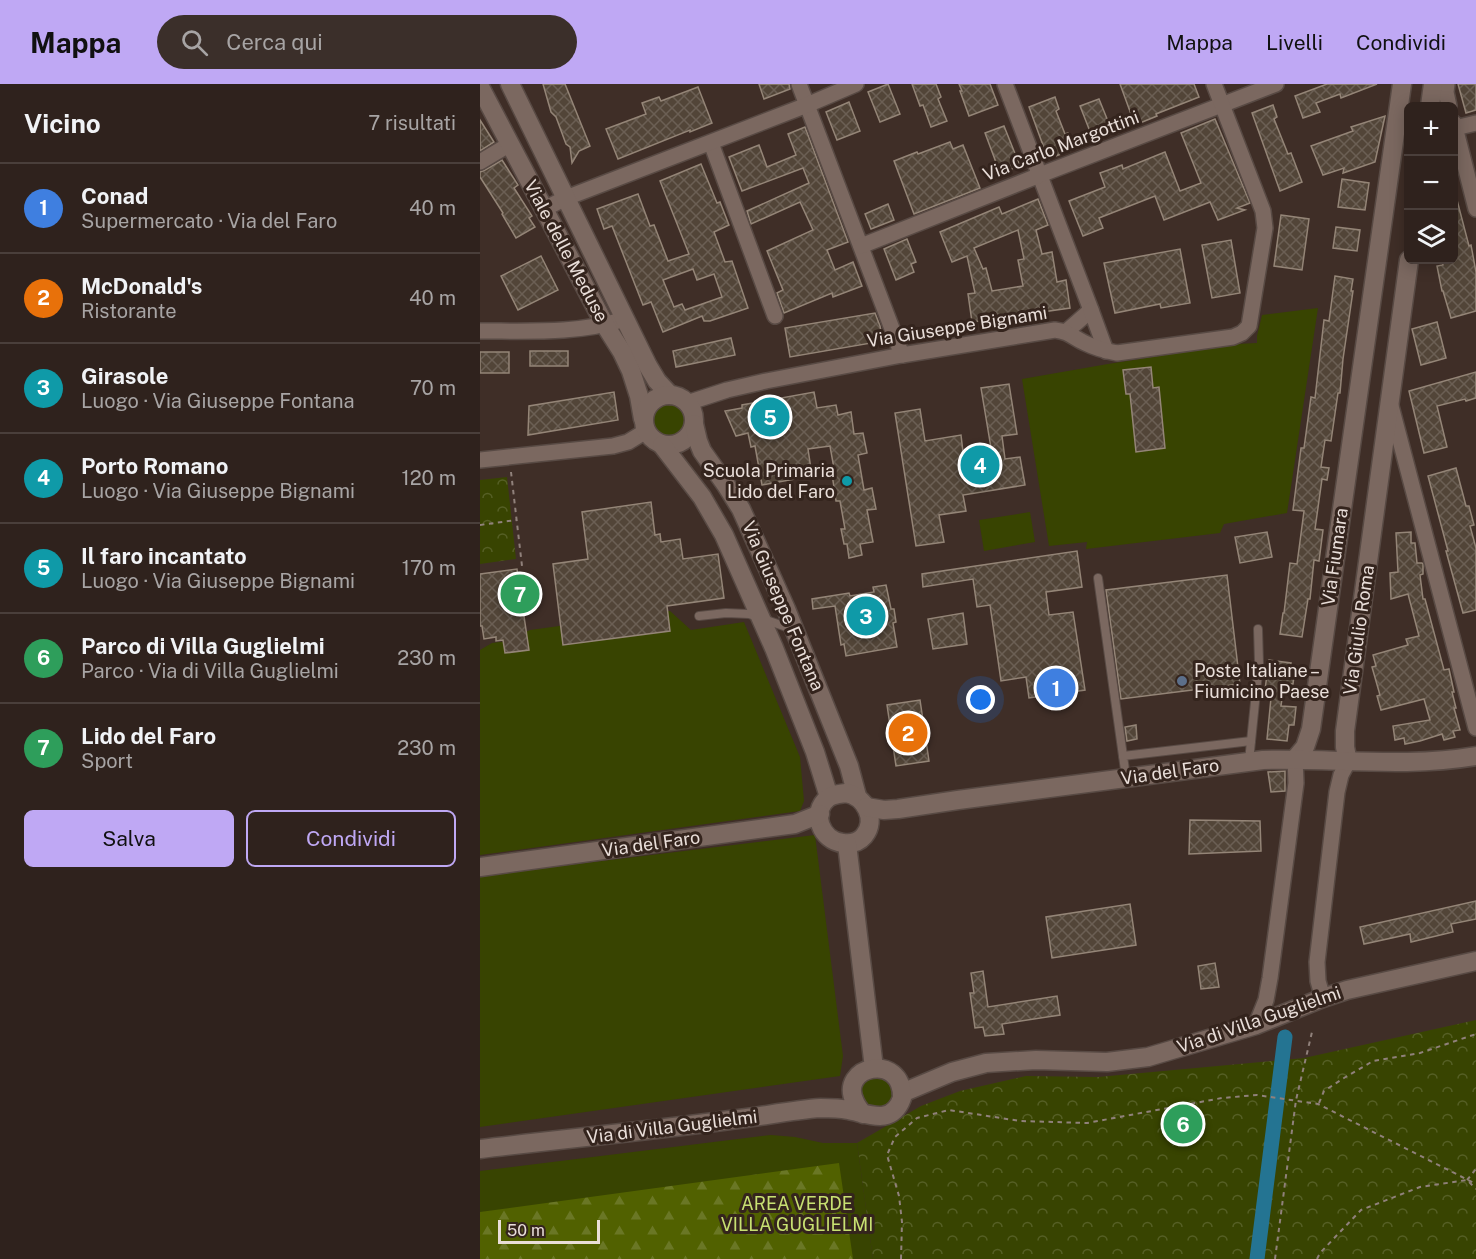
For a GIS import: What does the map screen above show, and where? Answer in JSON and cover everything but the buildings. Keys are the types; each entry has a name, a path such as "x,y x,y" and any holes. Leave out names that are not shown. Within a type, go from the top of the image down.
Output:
{"street":[{"name":"Viale delle Meduse","path":"510,84 652,373 670,395"},
{"path":"799,84 902,354"},
{"path":"544,209 566,198 856,84"},
{"path":"1005,84 1106,351"},
{"name":"Via Giuseppe Bignami","path":"687,403 752,383 902,354 1055,330 1066,331 1084,342 1117,353 1233,337 1242,333 1249,326 1265,228 1263,211 1214,84"},
{"name":"Via Carlo Margottini","path":"861,246 1276,84"},
{"name":"Via Fiumara","path":"1257,1025 1266,1000 1270,978 1296,783 1295,759 1305,747 1311,729 1402,84"},
{"name":"Viale delle Meduse","path":"480,87 605,325 622,352 639,396 645,425"},
{"path":"1458,125 1476,123"},
{"path":"1458,141 1476,209"},
{"path":"711,142 775,316"},
{"path":"480,162 510,144"},
{"name":"Via Giulio Roma","path":"1323,998 1318,981 1317,962 1336,792 1348,762 1344,735 1408,264"},
{"path":"1066,331 1091,310"},
{"path":"480,331 559,330 605,325 625,319"},
{"path":"670,395 687,403 692,409 694,424 692,432 686,439 671,446 662,445 650,438 645,425 645,411 649,404 662,396 670,395"},
{"path":"1390,400 1476,728"},
{"name":"Via Giuseppe Fontana","path":"694,424 700,446 741,509 796,630 862,802"},
{"path":"480,460 613,446 633,440 645,425"},
{"name":"Via Giuseppe Fontana","path":"662,445 702,496 724,535 762,618 815,752 829,797"},
{"name":"Via del Faro","path":"862,802 878,810 891,810 1249,761 1295,759 1413,763 1476,756"},
{"path":"846,793 862,802 869,822 867,831 859,840 847,844 833,841 826,836 821,825 820,814 823,804 829,797 846,793"},
{"name":"Via del Faro","path":"480,867 795,824 820,814"},
{"path":"847,844 874,1068"},
{"name":"Via di Villa Guglielmi","path":"902,1093 952,1072 977,1065 1017,1061 1133,1060 1166,1053 1257,1025 1347,990 1476,961"},
{"path":"874,1068 883,1068 893,1074 902,1093 899,1105 892,1112 881,1117 874,1117 864,1114 854,1100 853,1087 860,1074 874,1068"},
{"name":"Via di Villa Guglielmi","path":"480,1149 821,1108 864,1114"}],"lane":[{"path":"1098,578 1126,777"},
{"path":"699,616 749,614 796,630"},
{"path":"1249,761 1259,663 1258,629"},
{"path":"1123,756 1251,741"}],"path":[{"path":"509,457 522,566"},
{"path":"480,525 516,520"},
{"path":"1275,1259 1296,1100 1312,1032"},
{"path":"1318,1104 1324,1092 1373,1061 1420,1053 1476,1034"},
{"path":"901,1259 902,1222 899,1196 887,1155 895,1137 917,1118 949,1110 1020,1120 1087,1123 1222,1098 1257,1095 1296,1100 1318,1104 1476,1184"},
{"path":"1317,1259 1361,1210 1420,1187 1467,1180 1476,1169"},
{"path":"1467,1180 1476,1189"}],"green space":[{"path":"1318,308 1287,513 1224,524 1220,533 1086,549 1087,542 1049,546 1022,379 1237,344 1257,343 1262,315"},
{"path":"669,404 681,409 686,421 681,433 669,438 657,433 652,421 657,409"},
{"path":"507,477 516,559 480,564 480,480"},
{"path":"1030,512 1035,542 984,551 979,520"},
{"path":"670,611 691,630 744,622 800,757 804,801 800,811 480,855 480,650 492,643 508,641 530,630"},
{"path":"815,835 843,1056 840,1076 480,1127 480,876"},
{"path":"1476,1020 1476,1259 873,1259 857,1143 921,1106 960,1091 1026,1076 1098,1077 1304,1058"},
{"path":"887,1077 895,1097 888,1108 866,1109 859,1085 864,1078"},
{"name":"AREA VERDE VILLA GUGLIELMI","path":"771,1135 823,1143 857,1143 873,1259 480,1259 480,1171"},
{"name":"AREA VERDE VILLA GUGLIELMI","path":"839,1163 853,1259 480,1259 480,1212"}],"waterway":[{"path":"1257,1259 1285,1037"}],"place":[{"name":"Il faro incantato","path":"770,417"},
{"name":"Porto Romano","path":"980,465"},
{"name":"Scuola Primaria Lido del Faro","path":"847,481"},
{"name":"Lido del Faro","path":"520,594"},
{"name":"Girasole","path":"866,616"},
{"name":"Poste Italiane – Fiumicino Paese","path":"1182,681"},
{"name":"Conad","path":"1056,688"},
{"name":"McDonald's","path":"908,733"},
{"name":"Parco di Villa Guglielmi","path":"1183,1124"}]}
